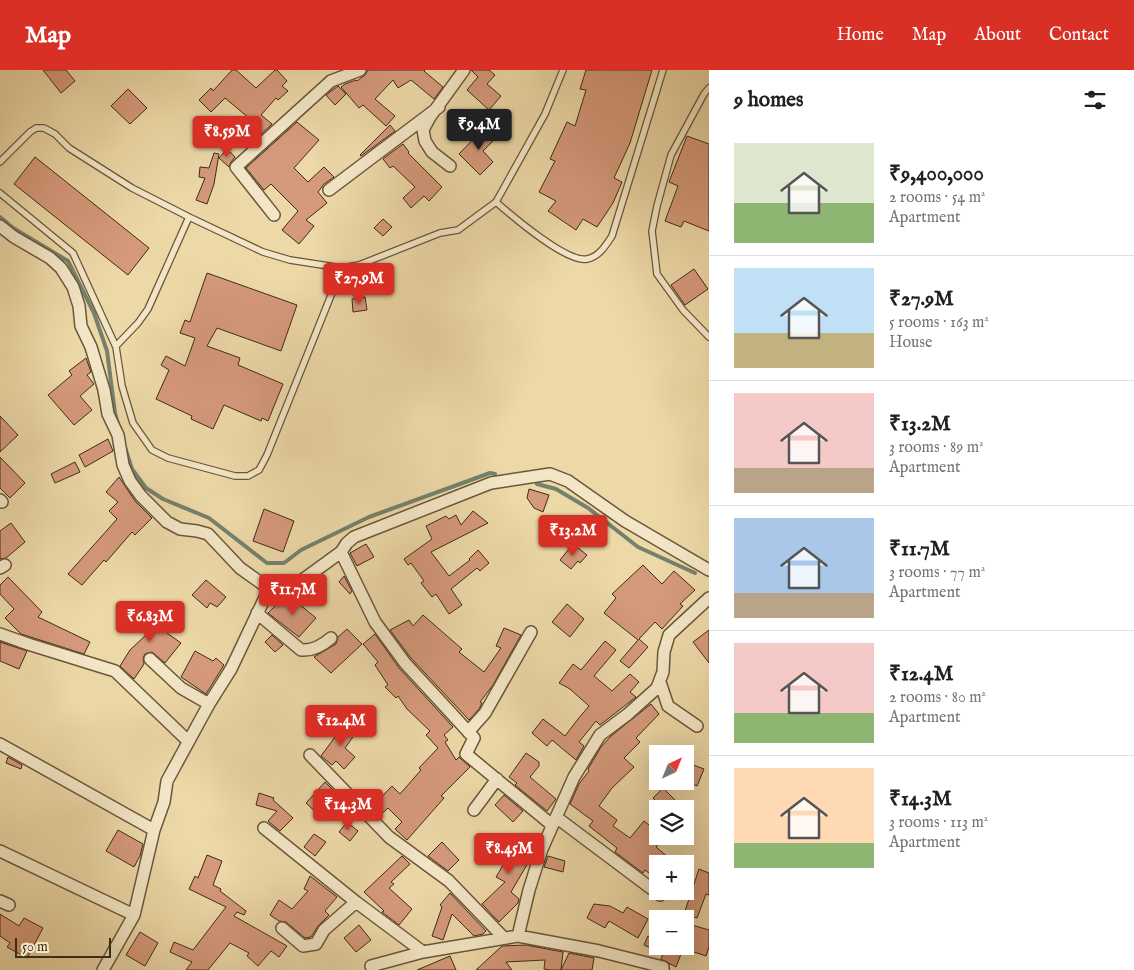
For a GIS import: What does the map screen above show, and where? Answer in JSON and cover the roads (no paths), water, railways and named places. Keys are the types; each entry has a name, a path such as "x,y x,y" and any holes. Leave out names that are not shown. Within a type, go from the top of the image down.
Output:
{"street":[{"path":"450,166 432,152 425,141 423,130 430,117 464,70"},
{"path":"274,215 236,167 331,80 355,71"},
{"path":"329,190 439,107"},
{"path":"0,226 14,237 50,258 61,268 73,287 79,306 81,326 91,347 104,390 108,414 118,435 123,465 130,482 152,509 167,522 180,529 208,534 240,568 275,593 286,592 341,552 354,537 491,483 550,474 568,481 625,521 709,570"},
{"path":"341,552 375,622 405,663 474,738 466,754 554,821 649,887"},
{"path":"103,970 134,915 154,830 164,802 167,782 188,741 231,669 269,589"},
{"path":"518,936 542,849 574,777 600,735 628,714 657,688 663,672 664,652 669,635 708,601"},
{"path":"257,613 302,650 307,651 331,638"},
{"path":"468,732 485,713 531,632"},
{"path":"0,634 115,672 188,741"},
{"path":"150,659 180,688 209,704"},
{"path":"660,682 668,706 697,726"},
{"path":"0,744 154,830"},
{"path":"310,755 389,837 449,881 504,938"},
{"path":"474,810 498,779"},
{"path":"264,828 356,902 424,952"},
{"path":"0,852 134,915"},
{"path":"282,928 303,946 316,944 324,930 356,902"},
{"path":"373,970 372,966 424,952 518,936 599,951 663,967 662,970"}],"lane":[{"path":"0,162 30,132 36,128 44,128 55,134 69,148 132,188 188,217 263,252 290,260 342,268 359,265 440,233 458,230 496,202 545,114 563,70"},
{"path":"496,202 524,226 569,256 586,260 604,249 612,236 663,70"},
{"path":"709,88 671,155 652,231 657,274 682,310 709,337"},
{"path":"0,193 73,252 116,346 122,386 132,423 152,450 168,458 235,476 248,476 259,470 267,455 342,268"},
{"path":"116,346 138,323 148,309 188,217"}],"waterway":[{"path":"0,217 13,228 68,261 94,313 107,351 118,424"},
{"path":"125,447 132,469 146,488 163,499 209,518 267,563 284,563 301,550 369,517 490,473 495,474"},
{"path":"537,484 556,489 588,508 638,547 695,573"}]}
